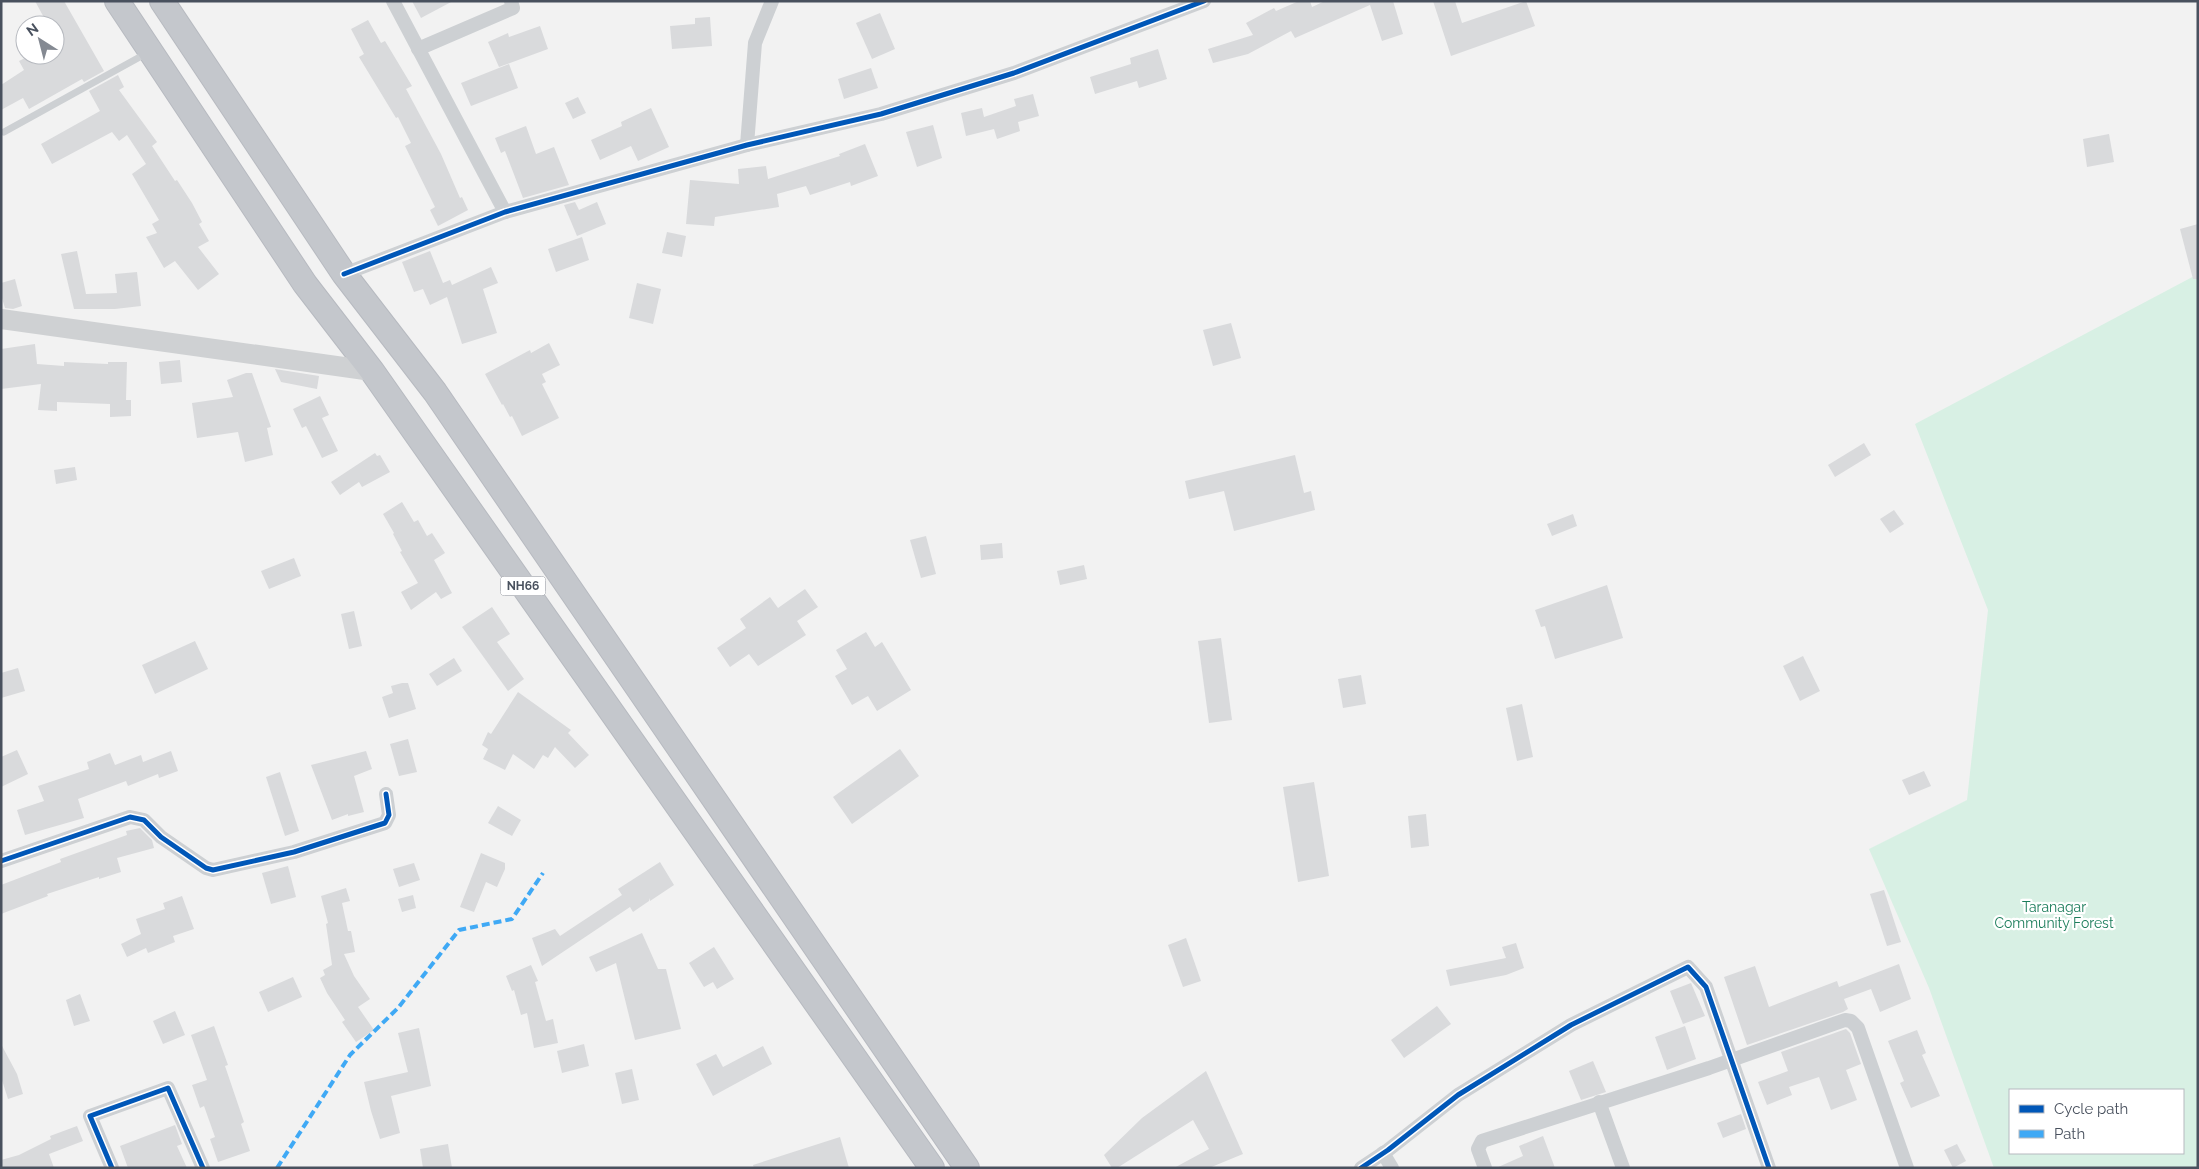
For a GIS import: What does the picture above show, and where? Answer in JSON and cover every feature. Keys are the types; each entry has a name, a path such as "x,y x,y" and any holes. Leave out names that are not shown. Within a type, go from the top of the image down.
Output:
{"highway":[{"name":"NH66","path":"117,1 306,284 372,371 932,1168"},
{"name":"NH66","path":"162,1 344,274 435,392 967,1168"}],"main road":[{"path":"1,319 372,371"}],"street":[{"path":"393,1 505,212"},
{"path":"418,50 513,8 511,1"},
{"path":"746,145 755,43 772,1"},
{"path":"344,274 505,212 746,145 880,114 1014,73 1204,1"},
{"path":"1,861 130,817 144,820 161,837 206,868 213,870 294,852 385,822 389,815 386,794"},
{"path":"1361,1168 1458,1095 1571,1025 1688,967 1706,987 1768,1168"},
{"path":"1485,1168 1478,1149 1482,1141 1653,1086 1845,1020 1851,1021 1858,1028 1907,1168"},
{"path":"112,1168 90,1116 168,1088 203,1168"},
{"path":"1599,1102 1623,1168"},
{"path":"1383,1153 1392,1168"}],"lane":[{"path":"4,132 151,51"}],"green space":[{"name":"Taranagar Community Forest","path":"2198,274 2198,1168 1994,1168 1929,988 1869,849 1967,800 1988,610 1915,424"}],"building":[{"path":"35,1 64,1 104,71 84,82 82,79 29,109 23,98 1,110 1,85 24,70 21,65 65,65 65,15 43,15"},
{"path":"412,1 453,1 421,18"},
{"path":"1299,1 1310,1 1312,7 1325,1 1393,1 1403,34 1382,41 1370,5 1295,38 1291,31 1248,54 1213,63 1208,49 1253,35 1246,23 1274,8 1276,11"},
{"path":"1433,1 1455,1 1462,23 1526,1 1535,26 1451,56"},
{"path":"880,13 895,49 872,59 856,23"},
{"path":"710,17 712,46 672,49 670,26 695,24 695,18"},
{"path":"368,20 381,43 385,41 412,86 406,89 441,154 460,198 462,197 468,210 438,226 430,210 435,207 405,146 411,143 398,117 396,118 359,57 364,54 351,29"},
{"path":"540,26 548,49 499,67 488,42 508,33 509,37"},
{"path":"1158,49 1167,79 1139,88 1137,81 1095,94 1090,77 1131,64 1130,58"},
{"path":"509,64 518,88 471,106 461,83"},
{"path":"871,68 878,88 844,99 838,79"},
{"path":"118,75 124,87 119,90 157,142 152,146 175,181 177,180 202,222 199,224 209,241 198,247 219,274 198,290 175,261 164,268 146,237 157,233 152,224 159,220 132,174 146,164 127,135 119,141 112,132 52,164 41,144 100,111 89,91"},
{"path":"1033,94 1039,116 1018,122 1020,131 997,139 994,129 966,136 961,113 982,108 984,117 1016,106 1014,99"},
{"path":"578,97 586,113 573,119 565,103"},
{"path":"651,108 669,147 638,161 631,146 600,160 591,140 622,126 621,122"},
{"path":"933,125 942,158 917,167 906,132"},
{"path":"526,126 536,154 554,147 569,185 523,198 505,151 501,153 495,138"},
{"path":"2109,134 2114,162 2087,167 2083,139"},
{"path":"865,144 878,176 851,186 850,182 810,195 806,186 777,194 779,207 715,217 714,226 686,224 690,180 739,184 738,169 766,166 768,179 840,156 839,154"},
{"path":"575,202 579,210 597,202 606,224 577,236 564,205"},
{"path":"2198,224 2198,279 2193,279 2180,229"},
{"path":"667,232 686,236 682,257 662,253"},
{"path":"582,237 589,260 556,272 548,249"},
{"path":"77,251 86,294 117,293 115,274 137,272 141,306 115,309 74,309 61,254"},
{"path":"430,251 443,283 450,280 452,285 491,267 498,283 483,289 497,333 462,344 447,297 430,305 423,289 414,292 402,262"},
{"path":"15,279 22,306 13,309 5,308 1,295 1,283"},
{"path":"637,283 661,289 653,324 629,318"},
{"path":"1231,323 1241,358 1213,366 1203,330"},
{"path":"549,343 560,365 542,374 546,382 542,384 559,418 522,436 512,416 510,417 502,405 485,374 530,350 531,353"},
{"path":"35,344 37,364 64,366 64,362 108,364 108,362 127,362 126,400 131,400 131,416 110,417 110,404 57,402 57,411 38,410 41,384 1,389 1,349"},
{"path":"180,360 182,382 161,384 159,362"},
{"path":"275,369 319,376 317,389 281,382"},
{"path":"246,373 252,373 271,427 267,428 273,455 245,462 238,432 197,438 192,403 233,397 227,380"},
{"path":"320,396 329,415 322,418 338,451 322,458 306,426 302,428 293,409"},
{"path":"1864,443 1871,455 1835,477 1828,465"},
{"path":"375,453 377,456 380,455 390,472 362,487 359,482 340,495 331,482"},
{"path":"1295,455 1304,493 1311,491 1315,510 1234,531 1224,491 1189,499 1185,481"},
{"path":"75,467 77,480 56,484 54,470"},
{"path":"402,502 414,522 418,520 427,536 432,533 445,553 434,560 452,593 441,599 436,592 411,610 401,592 418,583 400,552 402,551 394,533 383,514"},
{"path":"1894,510 1904,524 1890,533 1880,519"},
{"path":"1573,514 1577,526 1552,536 1547,524"},
{"path":"926,536 936,574 921,578 910,540"},
{"path":"1002,543 1003,558 981,560 980,545"},
{"path":"294,558 301,576 269,589 261,571"},
{"path":"1084,565 1087,579 1060,585 1057,571"},
{"path":"1607,585 1623,638 1555,659 1545,626 1541,627 1535,610"},
{"path":"805,589 818,607 797,621 806,635 758,666 749,654 730,667 717,648 746,628 740,619 770,597 778,608"},
{"path":"492,607 510,634 497,642 524,679 508,691 462,627"},
{"path":"354,611 362,646 349,649 341,614"},
{"path":"866,632 875,647 882,642 911,690 877,711 868,696 852,705 835,676 847,669 836,650"},
{"path":"1221,638 1232,720 1209,723 1198,641"},
{"path":"195,641 208,669 155,694 142,665"},
{"path":"1803,656 1820,691 1800,701 1783,666"},
{"path":"454,658 462,671 437,686 429,674"},
{"path":"18,668 25,691 1,698 1,673"},
{"path":"1361,675 1366,704 1343,708 1338,679"},
{"path":"408,683 416,709 389,718 382,697 393,693 391,686"},
{"path":"518,692 571,730 568,733 589,755 575,768 555,747 548,758 543,755 534,769 513,754 505,770 483,759 488,749 482,745 488,732 491,734"},
{"path":"1522,704 1533,757 1517,761 1506,708"},
{"path":"408,739 417,772 399,776 390,744"},
{"path":"900,749 919,776 852,824 833,797"},
{"path":"17,750 28,774 1,787 1,757"},
{"path":"171,751 178,771 159,778 158,774 128,786 126,781 78,799 84,818 25,835 17,810 44,801 38,786 89,769 87,762 110,753 115,765 141,755 143,762"},
{"path":"366,751 372,769 354,776 364,812 348,816 348,814 332,820 311,765"},
{"path":"1924,771 1931,786 1909,795 1902,780"},
{"path":"280,772 299,831 285,836 266,777"},
{"path":"1314,782 1329,876 1298,882 1283,787"},
{"path":"498,806 521,820 512,836 488,823"},
{"path":"1426,814 1429,846 1411,848 1408,816"},
{"path":"140,828 152,840 154,848 117,858 121,872 47,894 48,896 1,914 1,885 61,862 60,859 127,835 126,831"},
{"path":"481,853 505,863 505,869 497,887 486,882 474,912 460,907"},
{"path":"660,862 674,885 650,901 649,898 649,901 633,912 630,907 542,966 532,938 555,929 560,936 622,895 618,889"},
{"path":"414,863 420,880 399,887 393,869"},
{"path":"288,866 296,897 271,904 262,873"},
{"path":"346,888 350,901 342,903 348,931 351,931 355,952 344,954 354,976 370,999 358,1007 374,1030 356,1042 342,1022 345,1020 327,993 320,978 325,975 323,970 332,965 326,924 328,923 321,896"},
{"path":"1884,890 1901,942 1887,946 1870,894"},
{"path":"413,895 416,908 402,912 398,899"},
{"path":"182,896 194,929 173,936 175,942 148,953 146,948 127,957 121,944 141,934 136,919 165,909 163,903"},
{"path":"642,933 658,969 666,969 681,1029 635,1040 616,963 596,972 589,957"},
{"path":"1186,938 1201,981 1183,987 1168,945"},
{"path":"1516,943 1524,968 1506,975 1450,986 1446,970 1506,958 1502,947"},
{"path":"714,947 734,979 717,989 713,982 704,987 689,963"},
{"path":"1899,964 1911,999 1880,1012 1871,989 1844,999 1848,1009 1843,1012 1747,1045 1724,977 1755,966 1769,1007 1837,981 1839,987"},
{"path":"531,965 538,981 535,982 546,1021 553,1019 558,1043 534,1048 527,1013 521,1015 514,990 512,991 506,976"},
{"path":"293,977 302,997 268,1012 259,992"},
{"path":"1691,983 1705,1016 1683,1024 1670,991"},
{"path":"80,994 90,1021 74,1026 66,1000"},
{"path":"1437,1006 1451,1024 1404,1058 1391,1040"},
{"path":"175,1011 185,1035 163,1044 153,1021"},
{"path":"214,1026 228,1065 225,1066 244,1122 241,1124 250,1151 218,1162 210,1139 215,1137 204,1106 200,1108 192,1085 207,1080 191,1035"},
{"path":"1685,1026 1696,1059 1667,1070 1655,1037"},
{"path":"419,1028 431,1086 391,1096 400,1133 380,1139 364,1082 408,1072 398,1033"},
{"path":"1846,1029 1850,1033 1861,1064 1846,1070 1857,1100 1831,1110 1819,1077 1789,1087 1792,1095 1767,1105 1758,1082 1788,1071 1781,1052"},
{"path":"1917,1030 1926,1053 1922,1055 1940,1096 1911,1108 1900,1083 1904,1081 1888,1041"},
{"path":"1,1044 17,1074 23,1094 8,1099 1,1077"},
{"path":"584,1044 589,1066 562,1073 557,1051"},
{"path":"763,1046 772,1064 713,1096 696,1064 716,1054 723,1067"},
{"path":"1593,1061 1606,1092 1581,1100 1569,1071"},
{"path":"632,1069 639,1100 622,1104 615,1073"},
{"path":"1206,1071 1243,1154 1209,1168 1174,1168 1209,1149 1193,1120 1117,1168 1112,1168 1104,1155 1142,1118"},
{"path":"1741,1114 1746,1129 1723,1138 1717,1123"},
{"path":"175,1125 182,1144 177,1146 187,1168 128,1168 120,1146"},
{"path":"77,1126 83,1141 49,1154 54,1168 1,1168 1,1160 19,1155 51,1139 50,1136"},
{"path":"1543,1136 1555,1168 1496,1168 1523,1156 1519,1146"},
{"path":"840,1137 849,1168 754,1168 753,1165"},
{"path":"448,1144 452,1168 423,1168 420,1149"},
{"path":"1957,1144 1966,1161 1953,1168 1944,1150"}],"marked path":[{"path":"277,1168 350,1055 398,1008 459,930 512,919 543,873"}],"cycle path":[{"path":"344,274 505,212 747,145 881,114 1014,73 1204,1"},
{"path":"1,861 130,817 144,820 161,837 206,868 213,870 294,852 385,823 389,815 386,794"},
{"path":"1361,1168 1388,1150 1458,1095 1571,1025 1688,967 1706,987 1769,1168"},
{"path":"112,1168 90,1116 168,1088 203,1168"}]}
